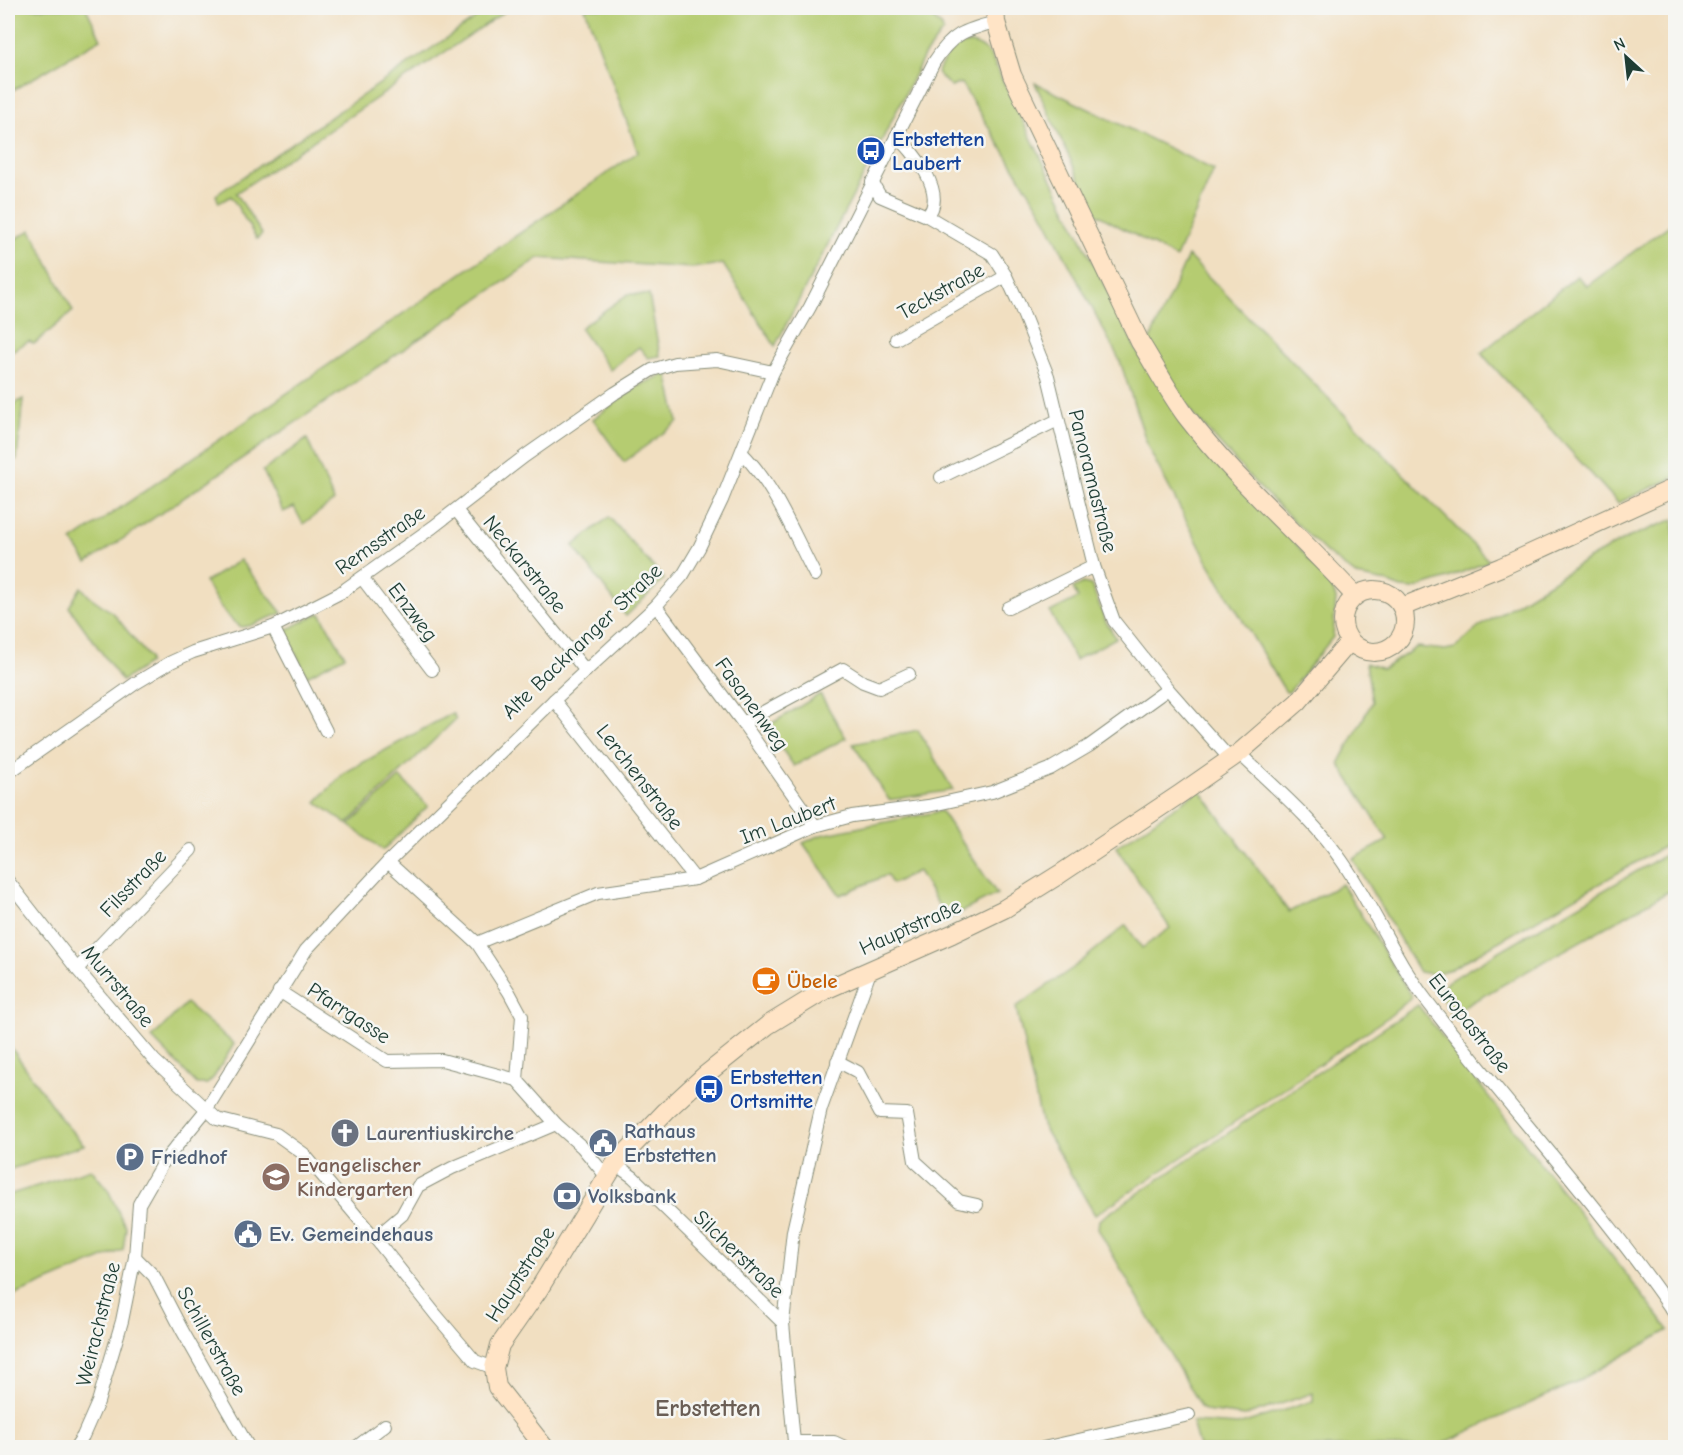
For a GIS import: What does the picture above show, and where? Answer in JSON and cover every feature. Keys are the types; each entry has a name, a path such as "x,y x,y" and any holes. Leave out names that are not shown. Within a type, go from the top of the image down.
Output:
{"street":[{"name":"Alte Backnanger Straße","path":"139,1204 162,1164 206,1110 306,950 388,862 554,700 656,606 683,575 722,500 773,372 810,307 934,62 944,46 957,35 995,15"},
{"path":"995,15 1012,75 1034,124 1140,342 1160,375 1185,415 1225,461 1355,596"},
{"path":"896,136 909,146 931,184 935,201 933,210 927,216"},
{"name":"Panoramastraße","path":"872,182 880,196 927,216 992,254 1006,276 1047,376 1094,566 1114,621 1168,689 1234,756"},
{"name":"Teckstraße","path":"896,339 1006,276"},
{"name":"Remsstraße","path":"8,773 136,683 171,662 193,652 273,627 340,593 456,510 534,450 652,370 675,363 717,360 773,372"},
{"path":"941,477 1058,420"},
{"path":"742,453 758,468 815,575"},
{"path":"1402,607 1501,567 1676,487"},
{"name":"Neckarstraße","path":"456,510 586,671"},
{"path":"1008,608 1094,566"},
{"name":"Enzweg","path":"362,578 432,670"},
{"path":"1368,590 1382,590 1394,597 1402,607 1405,628 1400,638 1389,648 1376,652 1362,650 1350,642 1344,630 1343,618 1347,605 1355,596 1368,590"},
{"name":"Fasanenweg","path":"656,606 743,723 815,826"},
{"path":"273,627 326,730"},
{"name":"Hauptstraße","path":"494,1368 500,1345 563,1251 610,1170 666,1111 704,1076 768,1025 825,990 1004,909 1060,874 1234,756 1298,702 1350,642"},
{"path":"743,723 843,669 863,682 879,688 909,674"},
{"name":"Im Laubert","path":"477,943 598,892 695,879 815,826 852,816 928,806 992,792 1050,769 1089,746 1168,689"},
{"name":"Lerchenstraße","path":"554,700 695,879"},
{"name":"Europastraße","path":"1234,756 1304,813 1325,838 1348,871 1422,995 1610,1228 1676,1316"},
{"name":"Filsstraße","path":"77,969 191,850"},
{"path":"388,862 477,943 522,1017 517,1080 556,1124 610,1170"},
{"name":"Murrstraße","path":"8,881 77,969 154,1060 217,1119 276,1134 304,1154 476,1361 494,1368"},
{"path":"847,1448 834,1442 793,1445 783,1323 793,1231 821,1109 870,969"},
{"name":"Pfarrgasse","path":"279,991 387,1061 442,1060 517,1080"},
{"path":"837,1061 858,1072 880,1113 907,1114 915,1161 959,1201 977,1204"},
{"path":"375,1238 402,1215 418,1186 452,1168 556,1124"},
{"name":"Silcherstraße","path":"610,1170 633,1177 783,1323"},
{"name":"Weirachstraße","path":"75,1448 86,1442 122,1322 135,1257 139,1204"},
{"name":"Schillerstraße","path":"135,1257 154,1276 249,1448"},
{"path":"494,1368 497,1387 545,1448"},
{"path":"1043,1448 1189,1415"},
{"path":"356,1448 385,1425"}],"green space":[{"path":"8,8 86,8 101,39 8,93"},
{"path":"491,8 510,8 236,193 262,234 257,239 231,196 219,203 216,195"},
{"path":"585,8 922,8 942,27 943,31 924,56 881,142 871,138 861,157 870,163 775,346 723,264 692,268 539,258 87,563 72,541 638,152"},
{"path":"970,43 981,47 990,55 1139,355 1331,586 1336,598 1333,637 1289,692 1286,692 1282,686 1209,564 1148,447 1120,361 1040,209 961,83 951,87 937,73 953,50"},
{"path":"1035,83 1214,170 1176,258 1095,213"},
{"path":"1675,221 1675,477 1618,503 1481,353 1577,276 1587,286"},
{"path":"31,230 73,311 34,344 29,341 8,353 8,243"},
{"path":"1188,256 1489,561 1413,589 1357,576 1327,553 1258,486 1193,414 1149,342"},
{"path":"628,294 649,295 660,356 648,358 639,347 610,370 580,328"},
{"path":"667,373 678,422 624,462 593,419 640,385"},
{"path":"23,399 17,459 8,464 8,408"},
{"path":"307,439 334,501 303,524 294,507 283,512 263,471"},
{"path":"609,517 664,579 626,616 573,546"},
{"path":"1674,519 1675,840 1451,969 1433,974 1419,972 1353,859 1388,840 1339,764 1372,702 1366,663 1383,669 1417,647 1445,650 1455,648 1479,627 1583,562 1625,539"},
{"path":"240,560 282,613 241,627 225,613 205,582"},
{"path":"1083,583 1091,585 1106,622 1116,638 1075,660 1050,612 1078,598 1073,588"},
{"path":"81,587 89,596 114,614 149,658 149,663 122,681 69,607"},
{"path":"320,613 345,656 307,676 286,630"},
{"path":"820,694 846,738 794,766 766,727"},
{"path":"452,713 456,719 347,824 316,802 344,773"},
{"path":"918,730 953,790 889,800 853,744"},
{"path":"400,777 428,806 383,850 349,825"},
{"path":"1200,790 1289,912 1342,884 1412,997 1391,1015 1095,1215 1042,1125 1016,1007 1073,968 1126,925 1142,948 1170,928 1116,847"},
{"path":"941,811 997,894 947,919 918,871 892,884 887,875 840,895 803,843 821,835"},
{"path":"1675,849 1675,888 1451,1014 1440,994 1448,981"},
{"path":"186,1003 234,1044 214,1077 207,1084 197,1084 152,1038"},
{"path":"1418,1005 1669,1330 1576,1382 1435,1447 1199,1447 1192,1422 1238,1425 1313,1401 1313,1393 1245,1416 1205,1411 1098,1229 1099,1220"},
{"path":"8,1043 62,1120 84,1145 8,1170"},
{"path":"91,1169 108,1190 126,1228 123,1250 8,1298 8,1195"}],"place":[{"name":"Erbstetten Laubert","path":"871,151"},
{"name":"Übele","path":"766,981"},
{"name":"Erbstetten Ortsmitte","path":"709,1089"},
{"name":"Laurentiuskirche","path":"345,1133"},
{"name":"Rathaus Erbstetten","path":"603,1143"},
{"name":"Friedhof","path":"130,1157"},
{"name":"Evangelischer Kindergarten","path":"276,1177"},
{"name":"Volksbank","path":"567,1196"},
{"name":"Ev. Gemeindehaus","path":"248,1234"}],"district":[{"name":"Erbstetten","path":"708,1408"}]}
